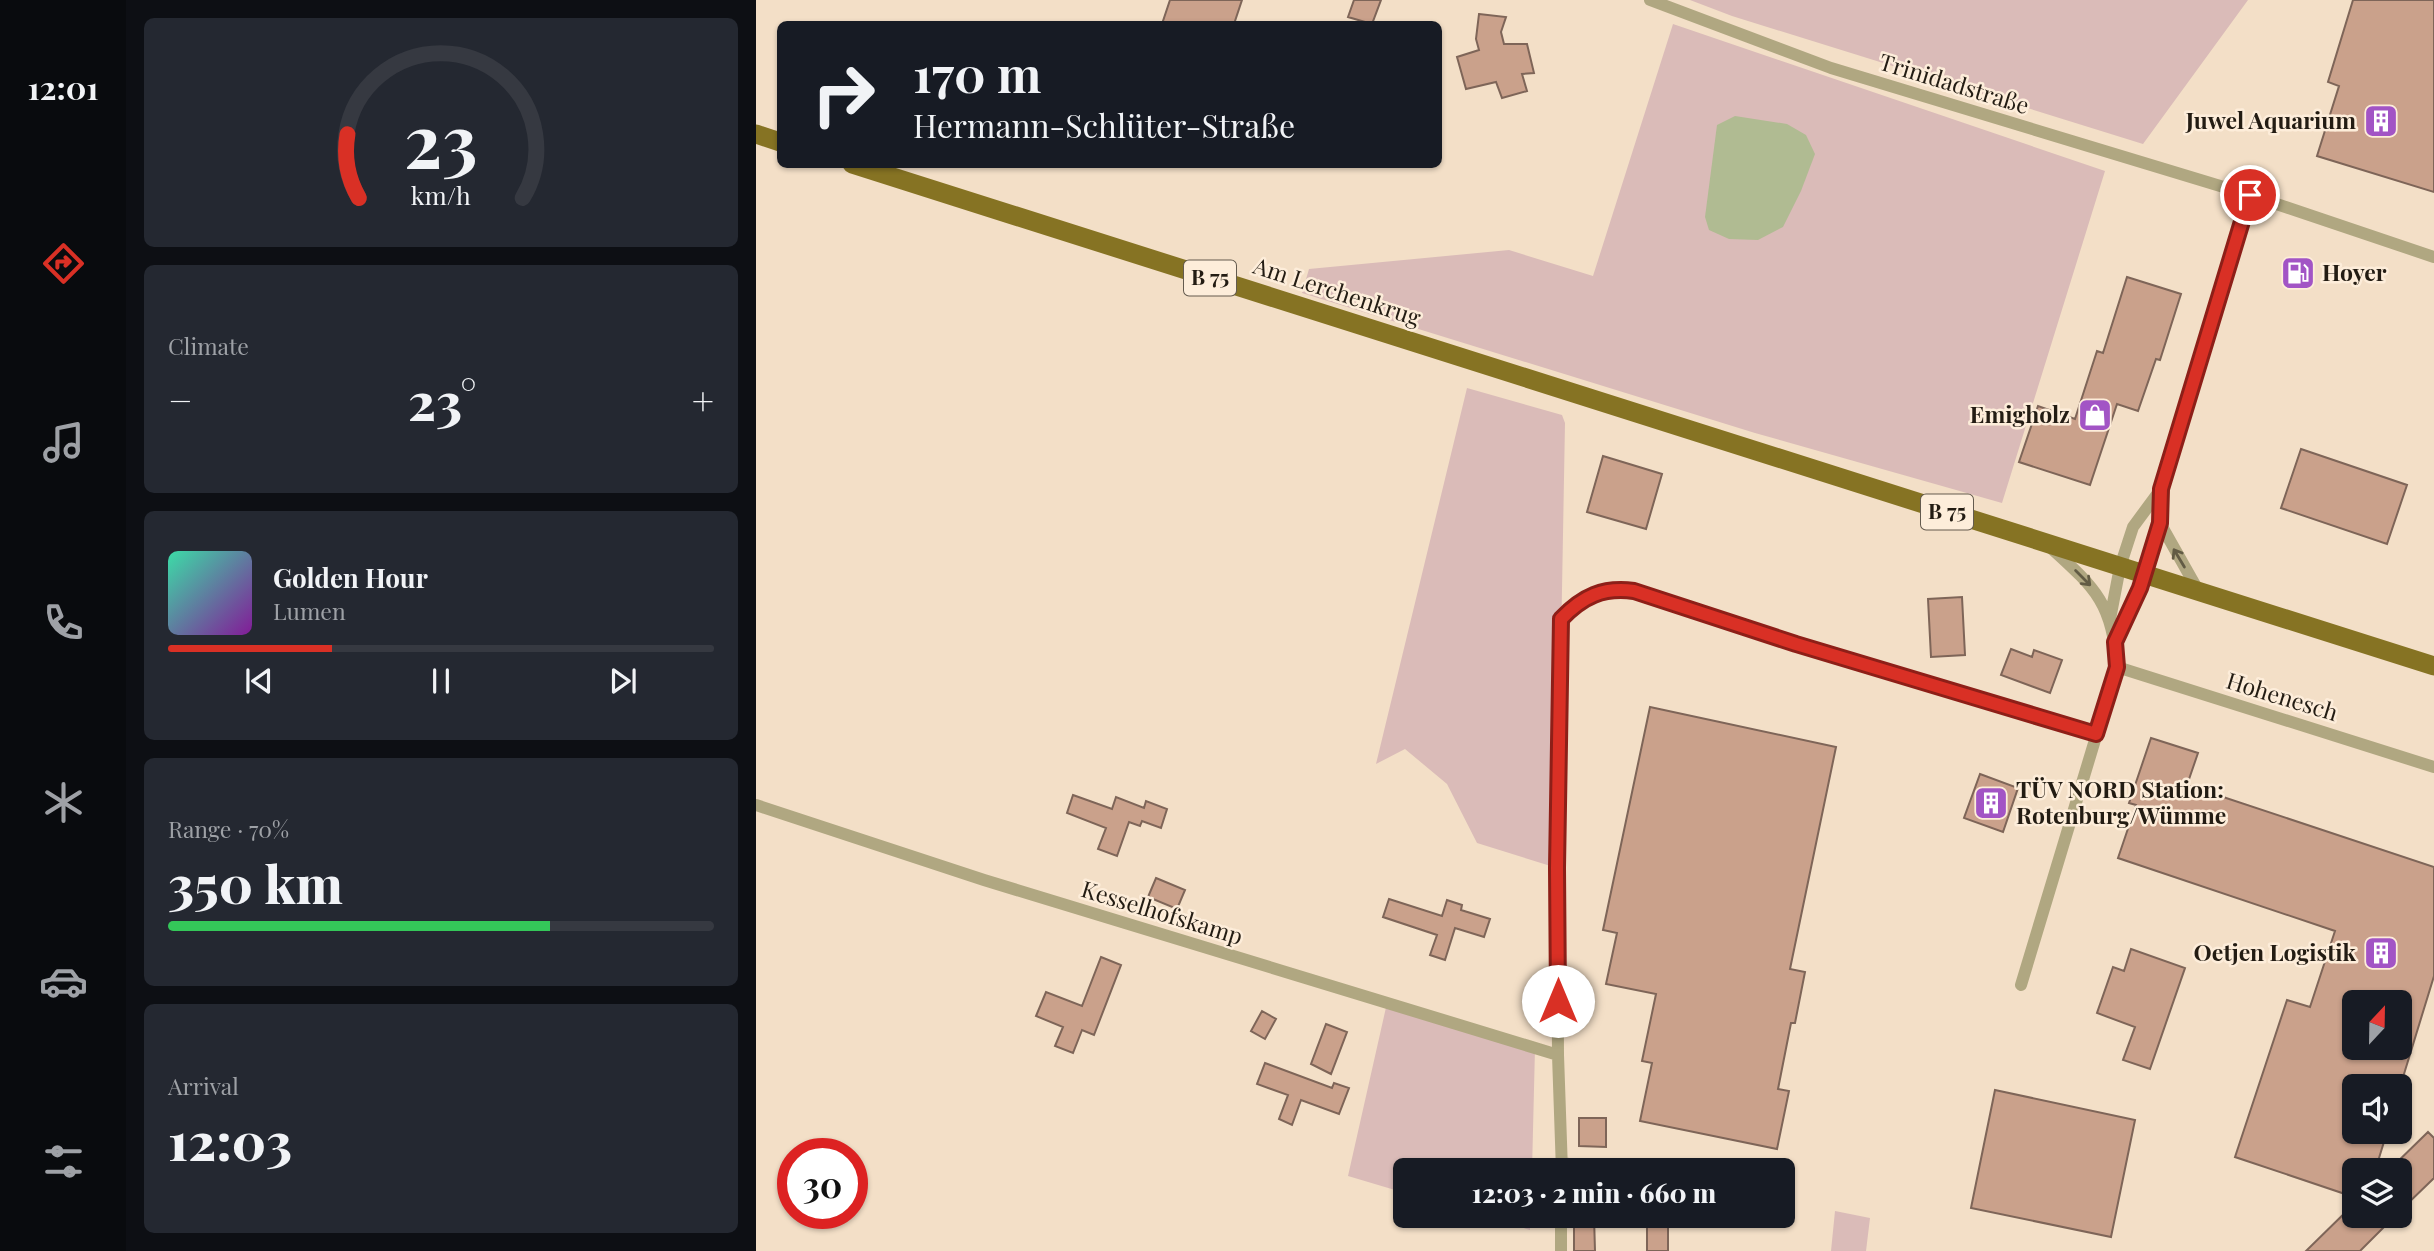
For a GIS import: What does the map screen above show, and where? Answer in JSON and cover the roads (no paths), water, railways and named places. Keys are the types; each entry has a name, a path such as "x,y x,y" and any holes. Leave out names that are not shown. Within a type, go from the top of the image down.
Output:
{"main road":[{"path":"756,134 777,141"},
{"name":"Am Lerchenkrug","path":"865,168 2046,544"},
{"name":"B 75","path":"2046,544 2434,666"}],"street":[{"name":"Trinidadstraße","path":"1650,0 1830,68 2250,195 2434,257"},
{"path":"2115,642 2144,575 2160,523 2161,489 2250,195"},
{"path":"2110,619 2120,567 2133,527 2161,489"},
{"path":"2160,523 2200,592"},
{"path":"2021,985 2117,667 2110,619 2090,584 2046,544"},
{"path":"1562,1158 1557,868 1561,619 1572,607 1606,590 1634,591 1796,644 2096,734"},
{"name":"Hohenesch","path":"2117,667 2434,767"},
{"name":"Kesselhofskamp","path":"756,805 984,880 1558,1055"},
{"path":"1561,1228 1561,1251"}],"place":[{"name":"Juwel Aquarium","path":"2381,121"},
{"name":"Hoyer","path":"2298,273"},
{"name":"Emigholz","path":"2095,415"},
{"name":"TÜV NORD Station: Rotenburg/Wümme","path":"1991,803"},
{"name":"Oetjen Logistik","path":"2381,953"}]}
